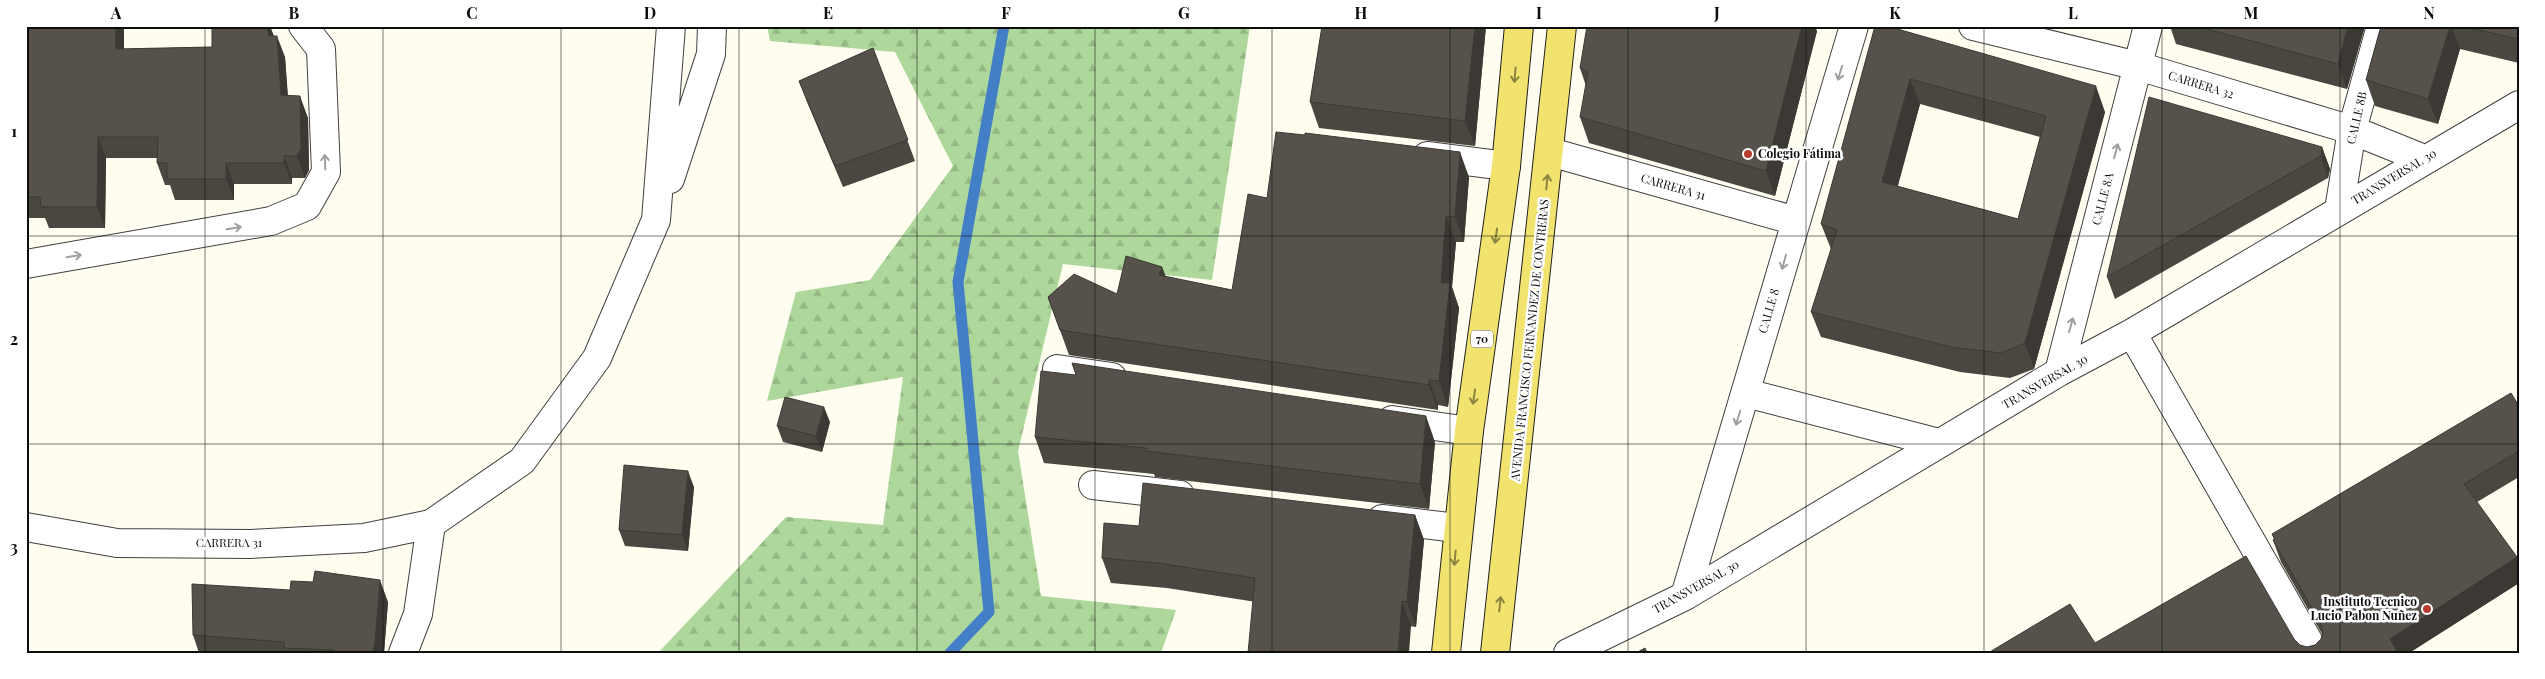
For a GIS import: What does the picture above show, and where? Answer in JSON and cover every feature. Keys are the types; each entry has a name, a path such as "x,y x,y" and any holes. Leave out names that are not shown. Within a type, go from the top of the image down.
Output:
{"main road":[{"name":"70","path":"1446,653 1457,528 1506,166 1519,26"},
{"name":"AVENIDA FRANCISCO FERNANDEZ DE CONTRERAS","path":"1495,653 1562,26"}],"street":[{"path":"26,264 271,221 306,206 326,172 321,49 303,26"},
{"path":"656,220 671,26"},
{"path":"403,653 418,614 431,524 522,461 597,358 656,220 711,54 712,26"},
{"name":"CALLE 8","path":"1685,596 1854,26"},
{"name":"CARRERA 32","path":"1973,26 2138,66 2352,130 2424,159"},
{"name":"CALLE 8A","path":"2059,372 2148,26"},
{"name":"CALLE 8B","path":"2339,210 2352,130 2381,26"},
{"name":"TRANSVERSAL 30","path":"1568,653 1604,642 1685,596 2059,372 2132,333 2424,159 2519,105"},
{"name":"CARRERA 31","path":"1550,152 1796,221"},
{"path":"1399,153 1506,166"},
{"path":"2132,333 2315,653"},
{"path":"1057,369 1135,381"},
{"path":"1746,392 1939,444"},
{"path":"1371,416 1469,431"},
{"path":"1093,485 1201,498"},
{"path":"1359,516 1457,528"},
{"name":"CARRERA 31","path":"26,527 117,543 250,544 364,538 431,524"}],"green space":[{"path":"767,26 1250,26 1212,280 1063,264 1018,451 1041,596 1176,610 1161,653 658,653 786,517 883,525 903,377 767,401 796,292 870,280 953,166 895,52 770,41"}],"building":[{"path":"26,26 116,26 116,49 212,47 212,26 267,26 269,36 277,36 281,95 300,96 301,149 297,156 284,156 284,163 226,163 226,179 167,179 167,163 157,163 158,137 98,137 97,207 41,207 40,197 26,197"},
{"path":"1322,26 1475,26 1465,121 1310,102"},
{"path":"1587,26 1802,26 1766,171 1580,117 1588,72 1580,68"},
{"path":"1875,26 1887,26 2096,86 2025,343 2001,353 1951,347 1811,312 1837,230 1821,224","holes":["1910,79 2046,116 2018,219 1882,182"]},
{"path":"2195,26 2348,26 2338,64"},
{"path":"2381,26 2450,26 2428,99 2366,80"},
{"path":"2461,26 2519,26 2519,39"},
{"path":"873,48 908,140 835,166 799,81"},
{"path":"2149,97 2322,147 2321,156 2107,277"},
{"path":"1276,132 1305,135 1305,133 1460,152 1455,217 1446,216 1441,283 1450,283 1439,381 1429,380 1429,385 1060,330 1048,297 1074,274 1117,294 1126,256 1162,267 1159,275 1232,290 1248,194 1267,198"},
{"path":"1072,363 1426,416 1420,484 1146,451 1146,448 1035,437 1041,371 1076,375"},
{"path":"2511,393 2519,406 2519,451 2464,484 2517,557 2390,639 2398,653 1988,653 2070,604 2095,643 2246,556 2294,639 2300,645 2307,647 2315,645 2321,639 2323,632 2321,624 2273,540 2275,539 2272,534"},
{"path":"785,397 824,407 816,436 777,426"},
{"path":"624,465 688,471 682,535 619,530"},
{"path":"1143,483 1415,515 1407,602 1402,601 1398,653 1248,653 1255,578 1158,563 1102,558 1104,523 1139,526"},
{"path":"315,571 380,580 373,653 334,653 334,650 284,648 284,642 193,635 192,584 290,590 291,581 313,582"},
{"path":"1645,648 1647,653 1636,653"}],"waterway":[{"path":"950,653 989,612 958,282 1004,26"}],"place":[{"name":"Colegio Fátima","path":"1748,154"},
{"name":"Instituto Tecnico Lucio Pabon Nuñez","path":"2427,609"}]}
